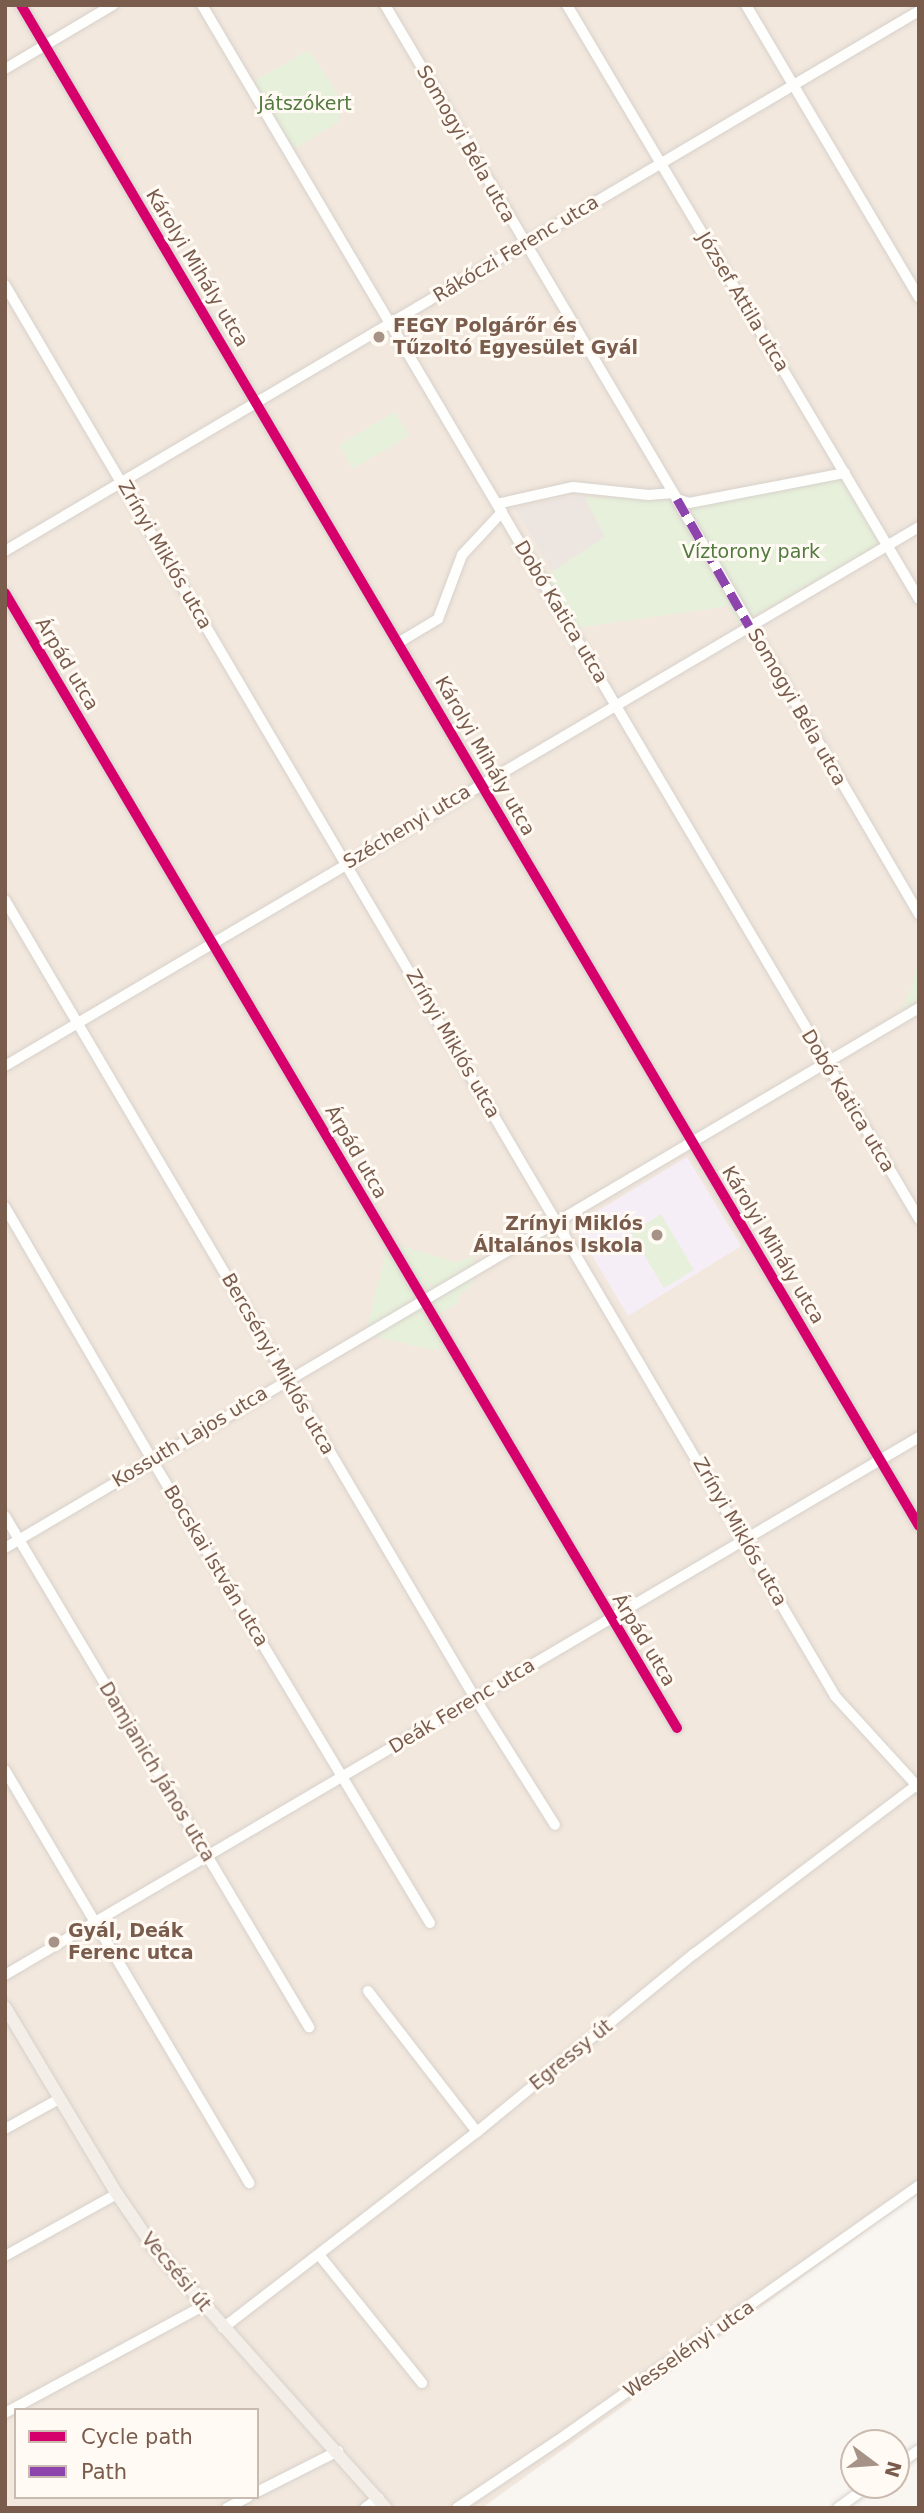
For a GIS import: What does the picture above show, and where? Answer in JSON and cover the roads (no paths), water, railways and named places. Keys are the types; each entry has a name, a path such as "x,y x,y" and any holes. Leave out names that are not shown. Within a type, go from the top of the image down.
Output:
{"main road":[{"name":"Vecsési út","path":"5,2007 117,2194 154,2249 383,2503"}],"street":[{"name":"Károlyi Mihály utca","path":"21,5 919,1526"},
{"path":"5,69 113,5"},
{"name":"Dobó Katica utca","path":"202,5 919,1219"},
{"name":"Somogyi Béla utca","path":"385,5 919,914"},
{"name":"József Attila utca","path":"568,5 919,599"},
{"path":"746,5 919,298"},
{"name":"Rákóczi Ferenc utca","path":"5,551 919,11"},
{"name":"Zrínyi Miklós utca","path":"5,285 835,1696 918,1785"},
{"path":"398,643 438,619 462,555 499,508 573,487 677,498 845,473"},
{"name":"Széchenyi utca","path":"5,1066 919,527"},
{"name":"Árpád utca","path":"5,593 610,1619 677,1728"},
{"name":"Bercsényi Miklós utca","path":"5,900 475,1698 555,1825"},
{"name":"Kossuth Lajos utca","path":"5,1548 919,1008"},
{"name":"Bocskai István utca","path":"5,1207 152,1460 430,1923"},
{"name":"Deák Ferenc utca","path":"5,1975 919,1437"},
{"name":"Damjanich János utca","path":"5,1516 309,2027"},
{"path":"5,1770 249,2183"},
{"name":"Egressy út","path":"223,2328 320,2256 477,2132 694,1954 918,1785"},
{"path":"368,1991 477,2132"},
{"path":"5,2129 59,2099"},
{"name":"Wesselényi utca","path":"457,2508 567,2434 919,2186"},
{"path":"5,2256 117,2194"},
{"path":"320,2256 422,2383"},
{"path":"14,2408 203,2306"},
{"path":"259,2492 338,2451"},
{"path":"228,2508 244,2499"},
{"path":"365,2508 383,2503"}],"place":[{"name":"FEGY Polgárőr és Tűzoltó Egyesület Gyál","path":"379,337"},
{"name":"Zrínyi Miklós Általános Iskola","path":"657,1235"},
{"name":"Gyál, Deák Ferenc utca","path":"54,1942"}],"park label":[{"name":"Játszókert","path":"305,104"},
{"name":"Víztorony park","path":"751,552"}]}
